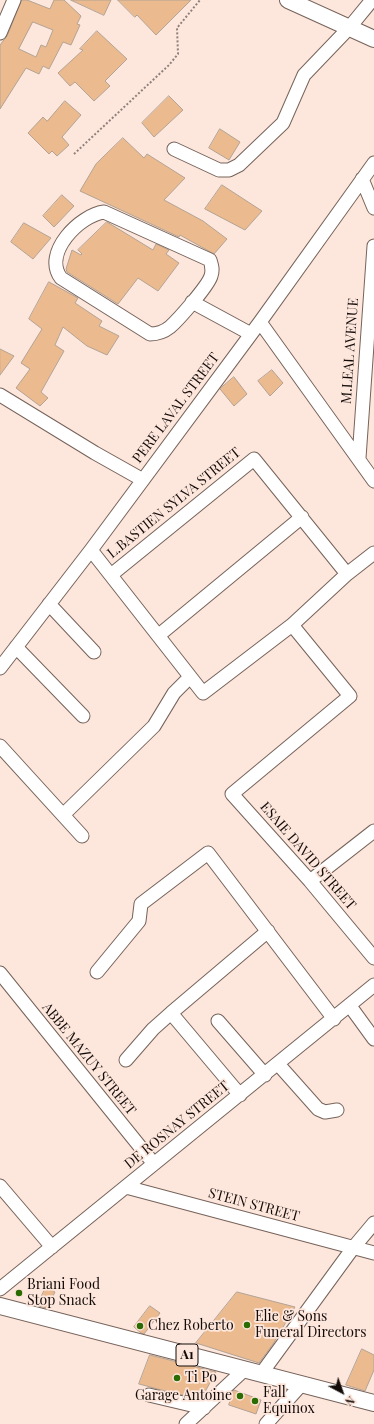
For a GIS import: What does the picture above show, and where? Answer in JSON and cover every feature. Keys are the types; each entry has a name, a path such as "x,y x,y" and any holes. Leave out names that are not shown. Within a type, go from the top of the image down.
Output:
{"main road":[{"path":"288,0 374,39"},
{"name":"A1","path":"0,1306 374,1403"}],"street":[{"path":"0,33 14,0"},
{"path":"174,149 219,170 228,170 239,165 283,123 304,75 349,28 372,0"},
{"name":"PERE LAVAL STREET","path":"0,668 143,480 260,322 374,163"},
{"path":"362,179 374,208"},
{"path":"104,212 112,215 210,260 212,269 211,277 192,302 169,327 155,334 150,334 62,278 58,273 55,264 58,247 84,219 104,212"},
{"name":"M.LEAL AVENUE","path":"359,458 374,246"},
{"path":"192,302 251,334"},
{"path":"260,322 359,458 374,481"},
{"path":"0,395 95,453 143,480"},
{"name":"L.BASTIEN SYLVA STREET","path":"111,575 254,459 347,574"},
{"path":"159,635 302,517"},
{"path":"91,550 203,693 292,625 347,574 374,553"},
{"path":"49,604 94,652"},
{"name":"ESAIE DAVID STREET","path":"292,625 350,696 232,794 310,881 374,958"},
{"path":"16,647 83,716"},
{"path":"63,815 154,726 174,693 190,677"},
{"path":"0,746 82,836"},
{"path":"310,881 374,831"},
{"path":"97,972 139,921 141,904 208,852 334,1020"},
{"path":"126,1060 153,1029 171,1012 268,932"},
{"name":"ABBE MAZUY STREET","path":"0,973 154,1164"},
{"name":"DE ROSNAY STREET","path":"0,1288 334,1020 374,985"},
{"path":"350,1006 374,1039"},
{"path":"171,1012 240,1095"},
{"path":"218,1021 265,1075"},
{"path":"278,1064 318,1109 325,1112 337,1110"},
{"path":"0,1186 52,1247"},
{"name":"STEIN STREET","path":"126,1187 374,1253"},
{"path":"261,1374 353,1248 374,1223"},
{"path":"186,1424 244,1370"},
{"path":"266,1424 300,1385"},
{"path":"149,1395 204,1408"}],"path":[{"path":"74,154 169,65 178,54 177,28 200,0"}],"building":[{"path":"22,0 27,0 50,9 54,0 64,0 81,16 77,24 80,25 71,45 63,42 49,69 43,66 39,74 26,68 0,109 0,45 7,36","holes":["33,22 53,30 46,47 41,45 36,57 19,49"]},
{"path":"71,0 111,0 104,15"},
{"path":"118,0 191,0 156,35 137,15 135,17"},
{"path":"97,31 127,59 105,81 110,86 94,101 75,82 70,86 58,73 83,50 80,49"},
{"path":"169,96 183,110 154,137 142,123"},
{"path":"65,101 81,115 62,137 69,145 57,156 52,151 49,154 28,133 43,117 47,121"},
{"path":"220,129 240,142 229,160 209,148"},
{"path":"123,138 144,158 147,154 185,178 164,200 203,221 227,239 214,254 180,235 179,237 80,191 96,164"},
{"path":"222,185 262,211 245,230 205,209"},
{"path":"62,195 74,206 54,227 43,216"},
{"path":"107,222 153,250 156,244 169,250 166,254 179,263 158,291 138,278 118,304 67,272 66,269 72,250 81,255 82,254 78,250"},
{"path":"24,223 51,238 33,259 11,242"},
{"path":"49,282 78,298 75,303 102,321 99,326 119,336 107,355 87,346 63,327 55,345 64,351 41,392 48,398 40,406 16,388 30,369 21,363 42,329 29,319"},
{"path":"0,349 14,356 0,375"},
{"path":"272,370 283,383 270,396 258,381"},
{"path":"234,377 247,394 234,406 220,389"},
{"path":"46,1287 55,1292 47,1308 37,1306"},
{"name":"Elie & Sons Funeral Directors","path":"237,1292 295,1307 273,1344 259,1363 196,1343"},
{"path":"150,1306 160,1313 144,1334 134,1327"},
{"path":"362,1349 374,1355 374,1370 365,1391 346,1385"},
{"name":"Ti Po","path":"150,1355 216,1372 201,1399 169,1392 139,1384"},
{"path":"234,1390 261,1400 256,1414 229,1405"}],"place":[{"name":"Briani Food Stop Snack","path":"19,1293"},
{"name":"Elie & Sons Funeral Directors","path":"247,1325"},
{"name":"Chez Roberto","path":"140,1326"},
{"name":"Ti Po","path":"177,1378"},
{"name":"Garage Antoine","path":"240,1396"},
{"name":"Fall Equinox","path":"255,1401"}]}
